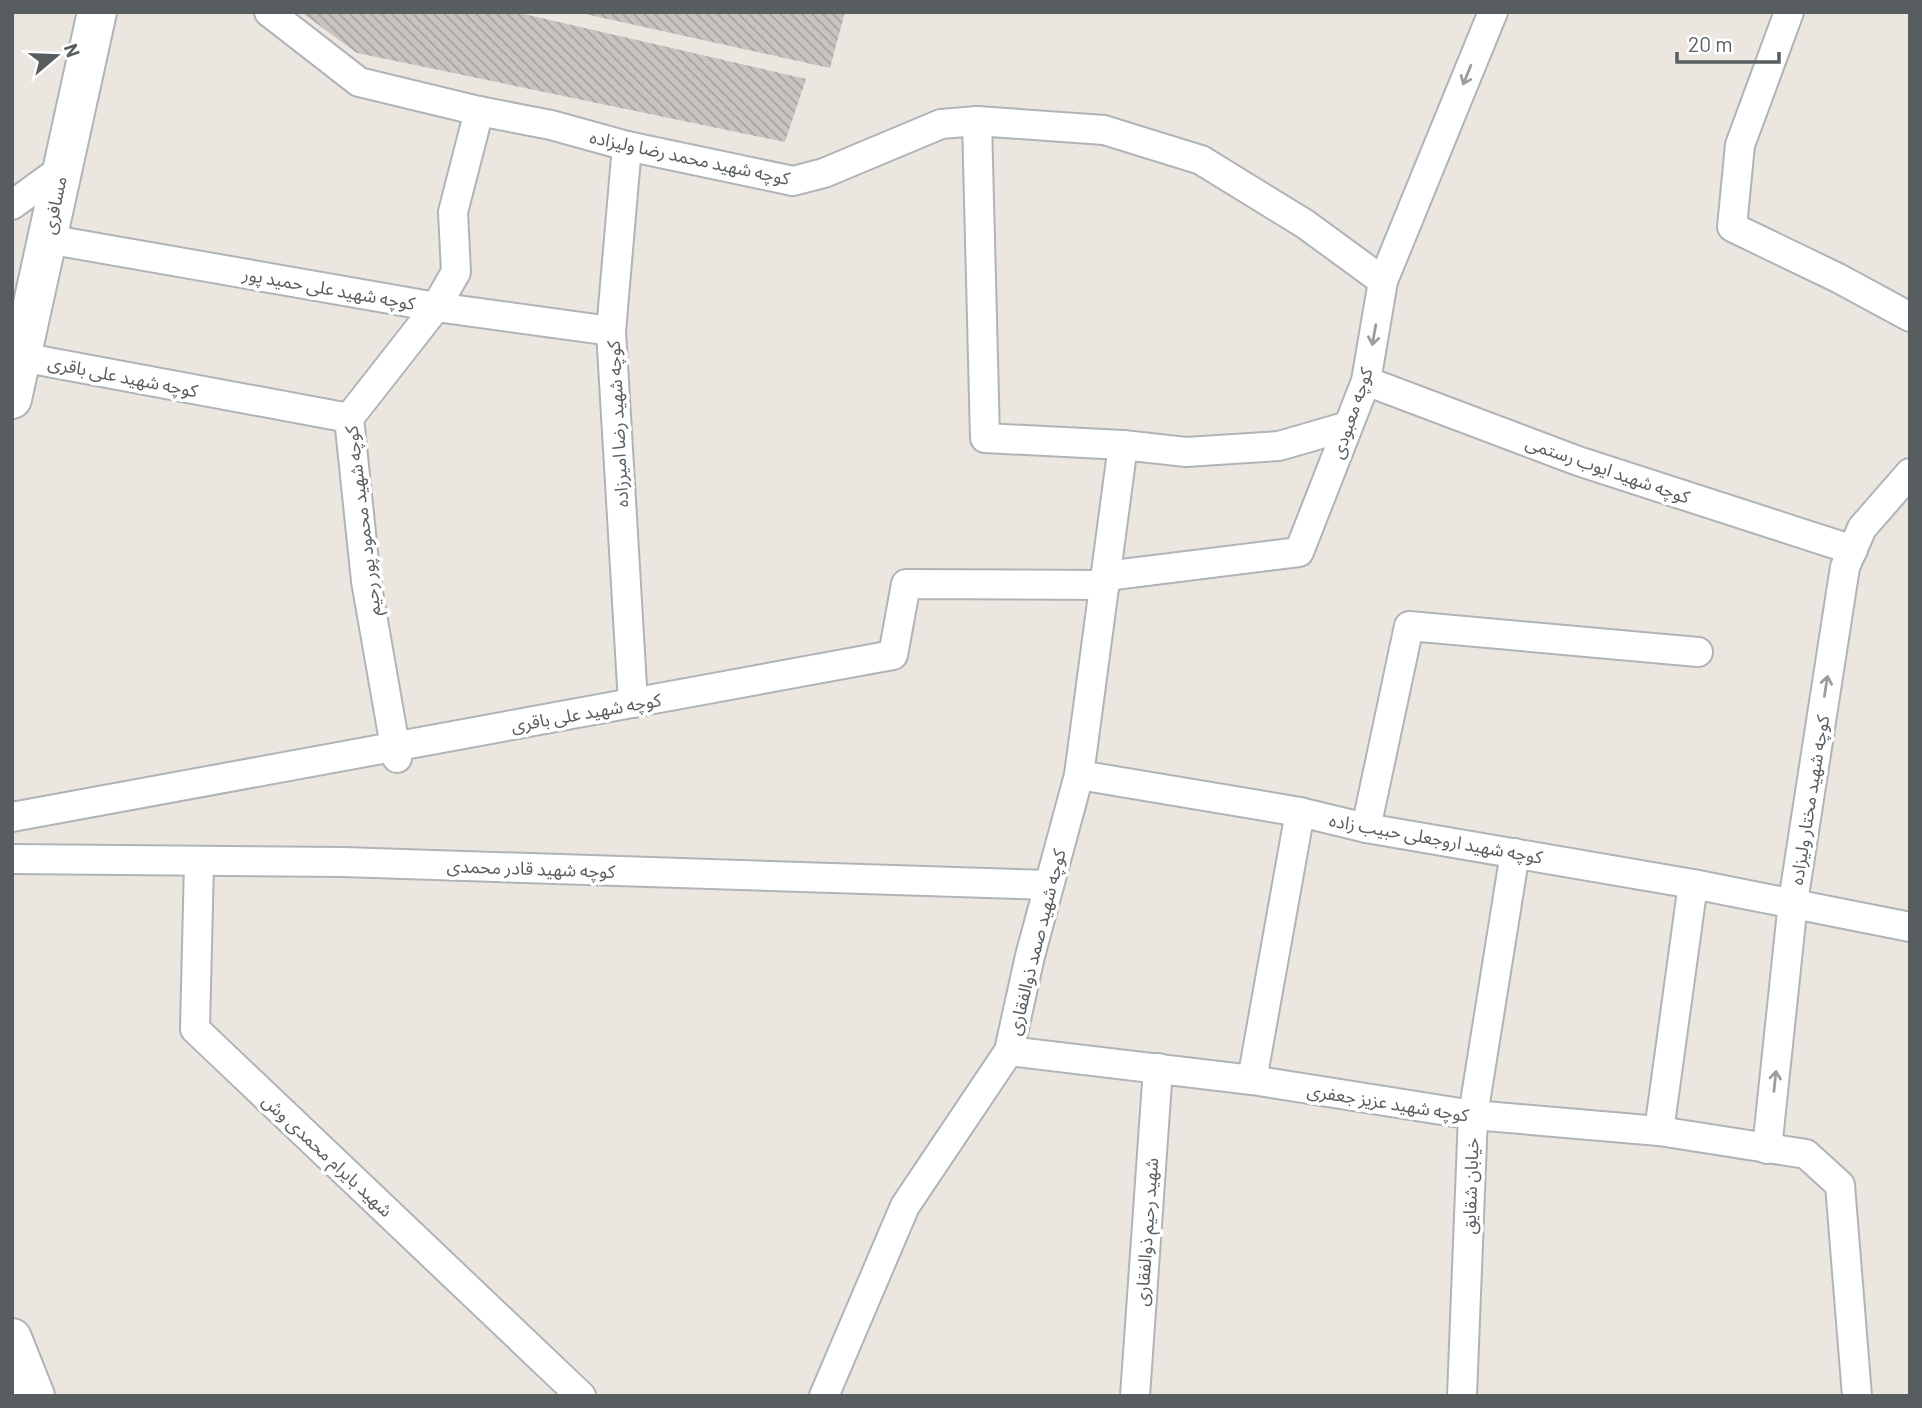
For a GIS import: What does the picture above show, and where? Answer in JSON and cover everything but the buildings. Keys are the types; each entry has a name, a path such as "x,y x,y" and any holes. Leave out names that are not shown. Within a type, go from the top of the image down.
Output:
{"main road":[{"name":"مسافری","path":"12,399 97,12"},
{"path":"12,1338 35,1396"}],"street":[{"name":"کوچه شهید محمد رضا ولیزاده","path":"269,12 359,82 551,125 627,146 793,181 824,173 941,124 977,121 1104,130 1201,160 1305,224 1383,281"},
{"name":"کوچه معبودی","path":"1105,580 1299,552 1366,380 1383,281 1493,12"},
{"path":"1790,12 1740,145 1732,227 1838,278 1910,317"},
{"name":"کوچه شهید محمود پور رحیم","path":"396,752 366,581 349,418 436,307 456,272 453,212 479,111"},
{"path":"977,121 985,438 1123,445 1186,452 1279,446 1348,426"},
{"name":"کوچه شهید رضا امیرزاده","path":"627,146 611,331 633,703"},
{"path":"12,205 63,168"},
{"name":"کوچه شهید علی حمید پور","path":"47,239 436,307 611,331"},
{"name":"کوچه شهید علی باقری","path":"21,357 349,418"},
{"name":"کوچه شهید ایوب رستمی","path":"1366,380 1578,461 1853,550"},
{"name":"کوچه شهید صمد ذوالفقاری","path":"824,1396 905,1206 1009,1051 1079,775 1123,445"},
{"name":"کوچه شهید مختار ولیزاده","path":"1768,1149 1793,902 1845,567 1862,528 1910,473"},
{"name":"کوچه شهید علی باقری","path":"12,817 396,752 633,703 894,655 906,584 1105,580"},
{"path":"1366,828 1409,626 1698,652"},
{"name":"کوچه شهید اروجعلی حبیب زاده","path":"1079,775 1300,812 1366,828 1793,902 1910,927"},
{"path":"1252,1080 1300,812"},
{"name":"خیابان شقایق","path":"1462,1396 1473,1115 1515,853"},
{"name":"کوچه شهید قادر محمدی","path":"12,859 199,863 343,862 1049,885"},
{"name":"شهید بایرام محمدی وش","path":"199,863 195,1030 581,1396"},
{"path":"1660,1131 1693,884"},
{"name":"کوچه شهید عزیز جعفری","path":"1009,1051 1252,1080 1473,1115 1660,1131 1806,1154 1840,1185 1857,1396"},
{"name":"شهید رحیم ذوالفقاری","path":"1135,1396 1158,1068"}]}
